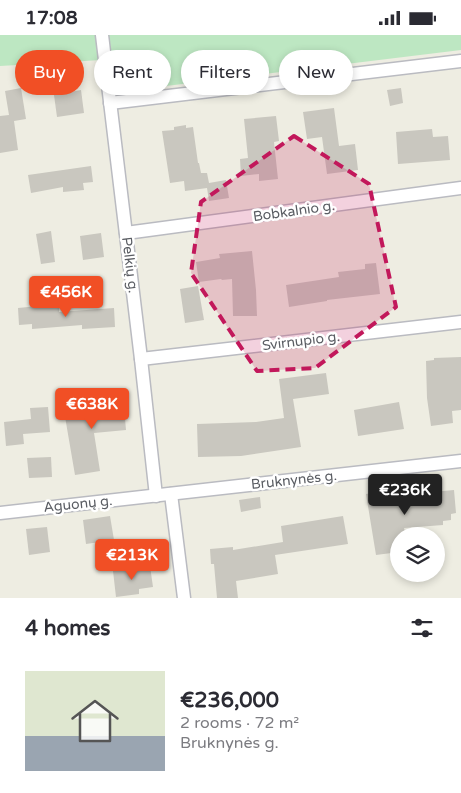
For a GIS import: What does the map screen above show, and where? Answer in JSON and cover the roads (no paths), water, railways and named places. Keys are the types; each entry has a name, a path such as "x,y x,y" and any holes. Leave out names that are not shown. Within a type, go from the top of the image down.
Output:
{"street":[{"name":"Pelkių g.","path":"102,35 156,496"},
{"path":"110,103 461,61"},
{"name":"Bobkalnio g.","path":"126,233 461,188"},
{"name":"Svirnupio g.","path":"141,359 461,322"},
{"name":"Bruknynės g.","path":"156,496 461,461"},
{"path":"171,494 184,598"},
{"name":"Aguonų g.","path":"0,513 156,496"}]}
